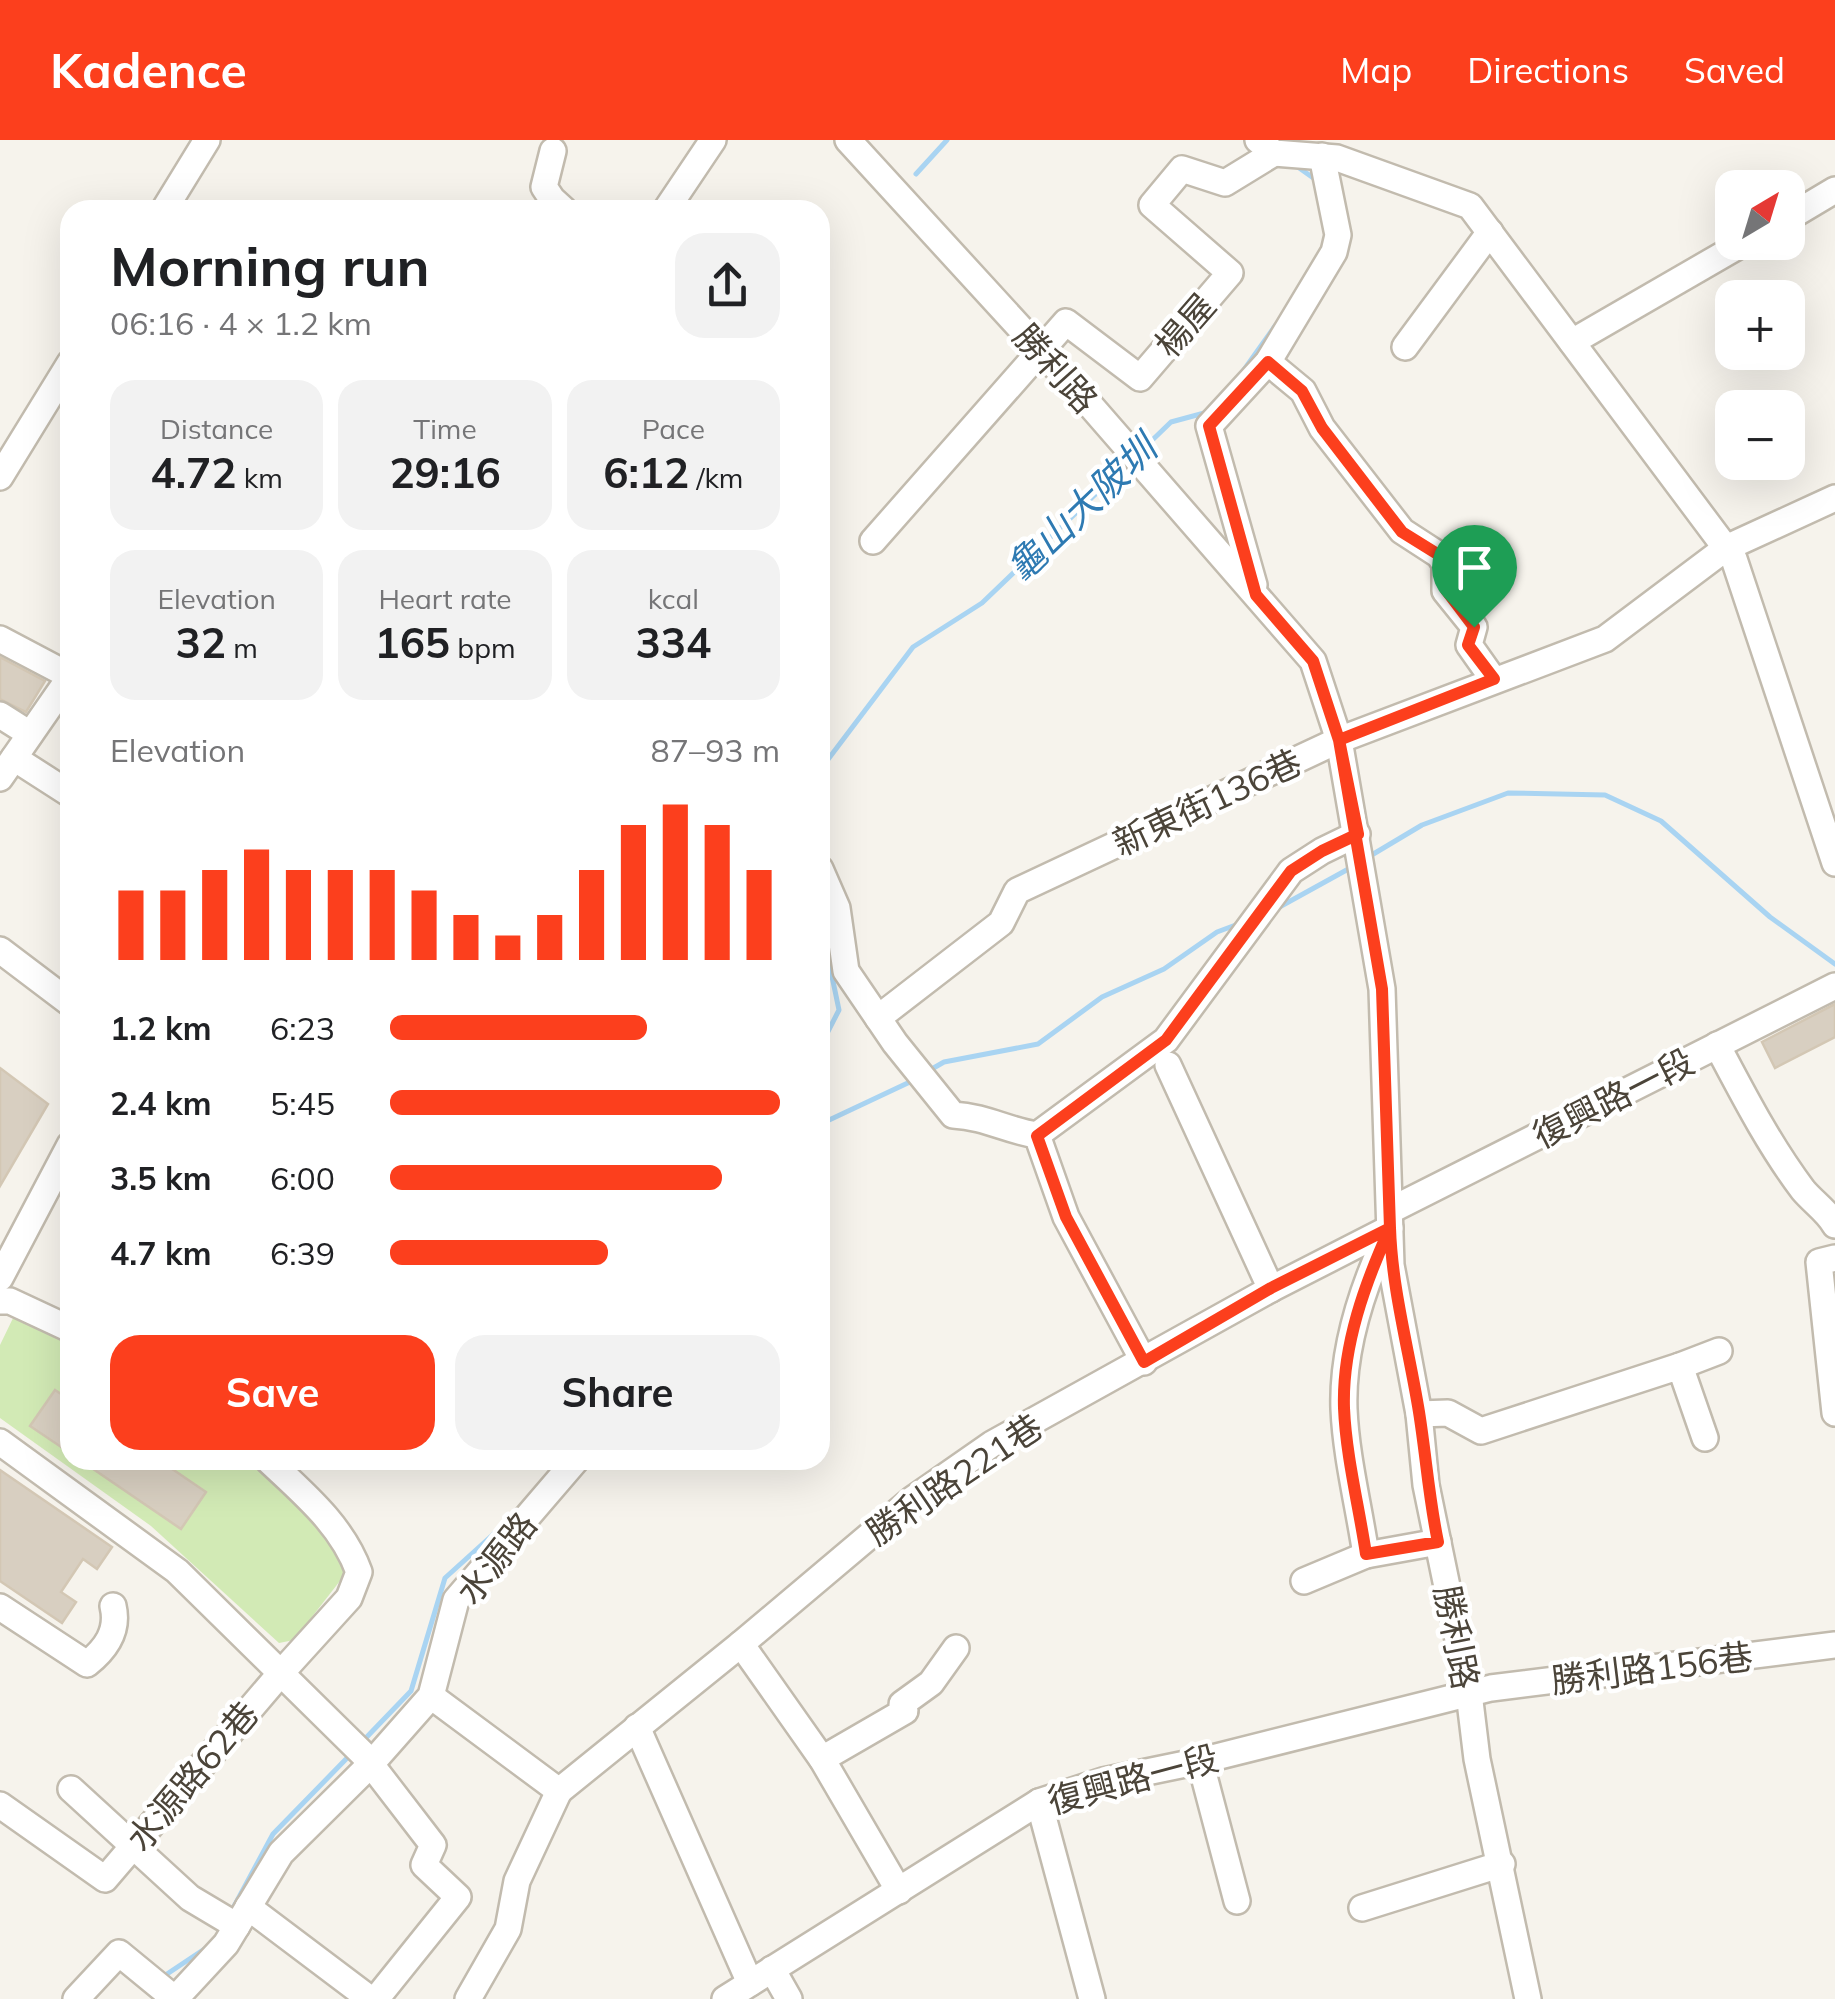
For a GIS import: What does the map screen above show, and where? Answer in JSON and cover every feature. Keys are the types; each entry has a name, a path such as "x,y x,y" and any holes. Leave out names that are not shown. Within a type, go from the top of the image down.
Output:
{"street":[{"path":"170,200 207,140"},
{"path":"673,200 714,140"},
{"name":"勝利路","path":"848,140 1136,456 1313,661 1339,740 1382,989 1391,1265 1419,1414 1426,1486 1469,1693 1477,1760 1528,1999"},
{"path":"1266,147 1319,151 1470,206 1734,558 1835,863"},
{"name":"楊屋","path":"1042,352 1066,322 1140,378 1230,273 1152,206 1182,169 1225,183 1266,147"},
{"path":"1256,595 1209,426 1268,362 1334,252 1338,235 1319,151"},
{"path":"553,200 544,187 554,152"},
{"path":"1805,208 1835,190"},
{"path":"1404,347 1490,232"},
{"path":"1572,342 1715,259"},
{"path":"873,541 1042,352"},
{"path":"1268,362 1302,391 1322,428 1402,532 1439,555 1445,564 1446,590 1474,627 1468,645 1494,679"},
{"path":"0,477 60,386"},
{"name":"新東街136巷","path":"878,1018 1001,923 1017,891 1339,740 1606,639 1726,548 1835,498"},
{"path":"0,639 60,672"},
{"path":"60,691 7,768 60,790"},
{"path":"0,715 30,734"},
{"path":"830,892 837,908 846,971 953,1115 982,1117 1009,1131 1037,1136 1166,1040 1291,871 1358,834"},
{"path":"0,950 60,995"},
{"name":"復興路一段","path":"1390,1219 1835,986"},
{"path":"1718,1045 1752,1111 1788,1167 1835,1225"},
{"path":"1168,1065 1271,1288"},
{"path":"1037,1136 1066,1217 1144,1362"},
{"path":"0,1278 60,1164"},
{"path":"1366,1554 1344,1409 1348,1351 1390,1219"},
{"name":"勝利路221巷","path":"558,1791 741,1644 912,1498 992,1444 1144,1362 1390,1219"},
{"path":"1835,1258 1819,1262 1835,1413"},
{"path":"0,1301 10,1301 60,1324"},
{"path":"1419,1414 1448,1413 1481,1431 1719,1351"},
{"path":"1680,1366 1706,1438"},
{"path":"0,1442 177,1571 361,1753 433,1844 424,1865 458,1897 373,1999 242,1916 190,1898 71,1789"},
{"name":"水源路62巷","path":"0,1805 105,1879 348,1598 359,1572 349,1544 279,1470"},
{"name":"水源路","path":"175,1999 226,1944 280,1853 361,1753 431,1696 456,1600 567,1470"},
{"path":"1304,1581 1366,1554 1438,1542"},
{"path":"0,1607 87,1664 104,1650 116,1620 113,1606"},
{"path":"741,1644 822,1759 899,1890"},
{"name":"勝利路156巷","path":"1469,1693 1835,1645"},
{"path":"822,1759 905,1711 902,1704 932,1683 956,1648"},
{"name":"復興路一段","path":"725,1999 1040,1802 1104,1781 1200,1761 1469,1693"},
{"path":"431,1696 558,1791 517,1881 508,1929 468,1999"},
{"path":"638,1727 761,1976 789,1999"},
{"path":"1200,1761 1237,1901"},
{"path":"1040,1802 1092,1999"},
{"path":"1362,1908 1502,1864"},
{"path":"76,1999 118,1953 175,1999"}],"green space":[{"path":"15,1314 60,1332 60,1461 0,1418 0,1345"},
{"path":"73,1470 274,1470 344,1535 350,1568 294,1640 279,1643 151,1526"}],"building":[{"path":"0,657 45,681 26,712 0,699"},
{"path":"1835,1004 1835,1037 1775,1068 1762,1042"},
{"path":"0,1068 48,1104 0,1186"},
{"path":"55,1390 60,1393 60,1446 30,1426"},
{"path":"0,1470 112,1547 97,1569 83,1559 61,1592 76,1602 62,1623 0,1581"},
{"path":"95,1470 174,1470 206,1492 181,1529"}],"waterway":[{"path":"916,174 947,140"},
{"name":"龜山大陂圳","path":"1295,165 1319,182"},
{"name":"龜山大陂圳","path":"1241,374 1275,326"},
{"name":"龜山大陂圳","path":"1142,450 1171,422 1208,412"},
{"name":"龜山大陂圳","path":"830,757 913,647 982,603 1130,461"},
{"name":"龜山大陂圳","path":"1370,856 1422,825 1508,793 1605,795 1661,821 1770,917 1835,964"},
{"name":"龜山大陂圳","path":"1274,910 1352,867"},
{"name":"龜山大陂圳","path":"930,1070 944,1062 1038,1044 1102,997 1164,969 1217,932 1241,923"},
{"name":"龜山大陂圳","path":"830,967 839,1010 830,1028"},
{"name":"龜山大陂圳","path":"830,1120 912,1081"},
{"name":"龜山大陂圳","path":"361,1743 411,1691 445,1578 507,1522"},
{"name":"龜山大陂圳","path":"231,1912 273,1834 350,1755"},
{"name":"龜山大陂圳","path":"164,1976 209,1946"}],"route":[{"path":"1474,627 1446,590 1445,564 1439,555 1402,532 1322,428 1302,391 1268,362 1209,426 1256,595 1313,661 1339,740 1358,834 1382,989 1390,1228 1375,1261 1348,1351 1344,1409 1366,1554 1438,1542 1391,1265 1390,1228 1271,1288 1144,1362 1066,1217 1037,1136 1166,1040 1291,871 1358,834 1339,740 1494,679 1468,645 1474,627"}]}
